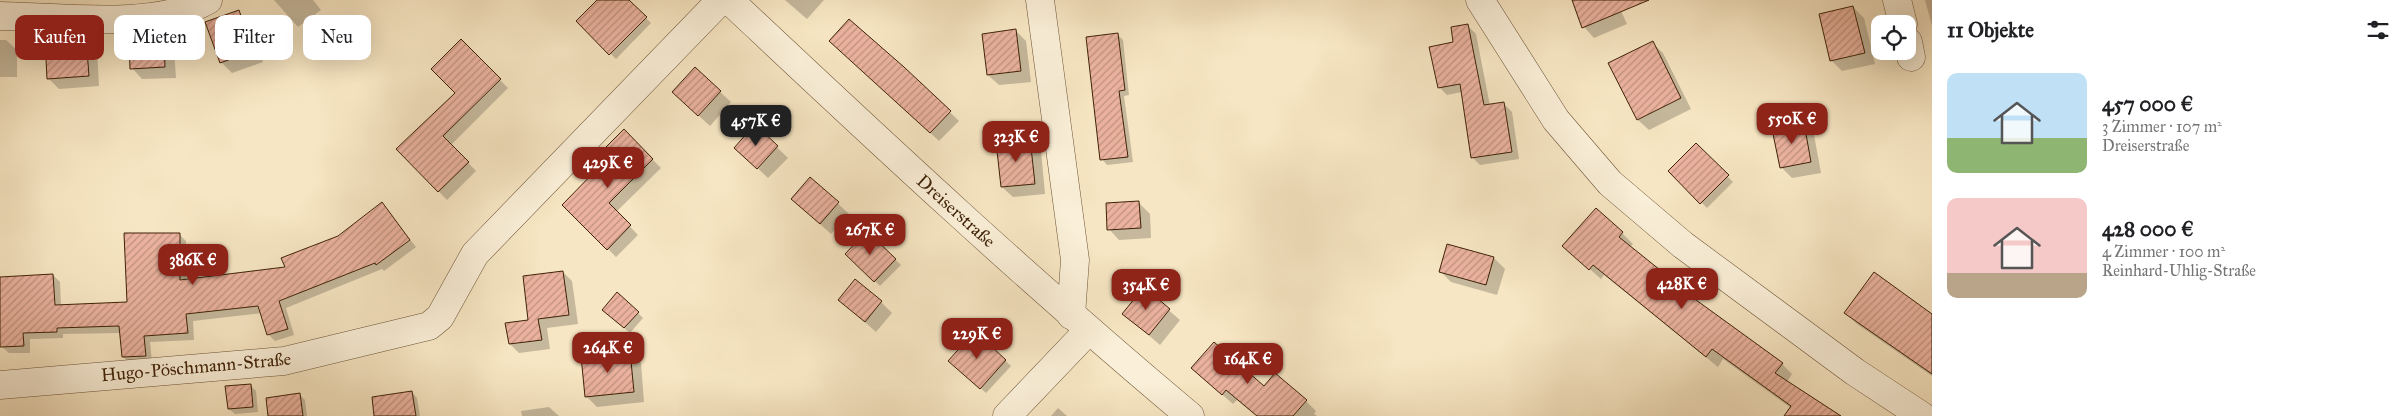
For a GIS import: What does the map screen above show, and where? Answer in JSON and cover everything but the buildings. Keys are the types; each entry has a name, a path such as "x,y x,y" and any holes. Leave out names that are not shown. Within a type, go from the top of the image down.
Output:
{"street":[{"path":"0,16 125,19 162,16 194,8 208,0"},
{"name":"Hugo-Pöschmann-Straße","path":"0,384 284,361 429,326 440,317 475,254 721,0"},
{"name":"Dreiserstraße","path":"729,0 908,168 1080,323 1190,416"},
{"path":"1007,416 1080,323 1075,260 1040,0"},
{"path":"1480,0 1556,120 1610,183 1683,245 1855,372 1922,416"},
{"path":"1897,0 1901,15"}]}
